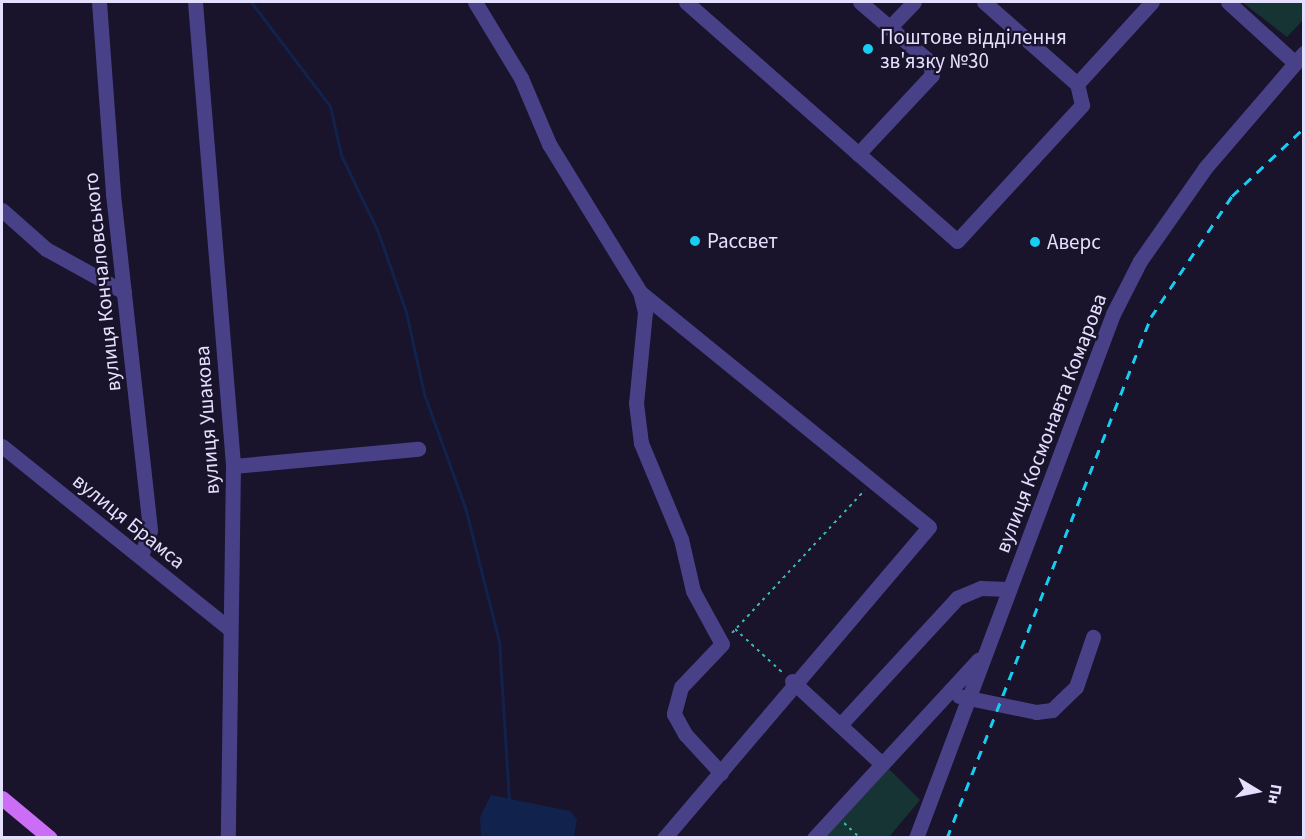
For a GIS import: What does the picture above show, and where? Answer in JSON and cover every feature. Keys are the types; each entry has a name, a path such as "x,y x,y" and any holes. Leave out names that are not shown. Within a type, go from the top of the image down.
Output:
{"main road":[{"path":"2,798 50,837"}],"street":[{"name":"вулиця Кончаловського","path":"99,2 124,292 150,530 141,556"},
{"name":"вулиця Ушакова","path":"195,2 233,466 228,837"},
{"path":"493,2 479,7 521,78 549,144 640,292 645,312 636,403 641,443 681,539 693,591 726,636 681,687 674,705 679,726 721,773"},
{"path":"686,2 957,241 964,239 1082,105 1077,84 984,2"},
{"path":"858,154 932,75 930,62 860,2"},
{"path":"889,28 914,2"},
{"path":"1077,84 1150,2"},
{"path":"1228,2 1299,57"},
{"name":"вулиця Космонавта Комарова","path":"916,837 1009,589 1132,277 1205,168 1299,57"},
{"path":"2,210 46,249 124,292"},
{"path":"640,292 929,527 792,681 721,773 664,837"},
{"name":"вулиця Брамса","path":"2,446 230,629"},
{"path":"233,466 418,449"},
{"path":"840,725 957,598 981,588 1009,589"},
{"path":"944,698 969,697 1036,712 1052,710 1076,687 1093,637"},
{"path":"814,837 985,653"},
{"path":"792,681 882,764"}],"path":[{"path":"792,681 726,636 873,481"},
{"path":"835,815 860,837"}],"green space":[{"path":"1242,2 1303,2 1303,20 1287,37"},
{"path":"889,769 920,800 889,837 825,837"}],"water":[{"path":"491,795 570,811 577,819 574,837 481,837 480,817"}],"waterway":[{"path":"251,2 330,106 341,155 378,232 406,312 424,394 465,507 499,641 509,800"}],"railway":[{"path":"947,838 1151,317 1232,196 1304,128"}],"place":[{"name":"Поштове відділення зв'язку №30","path":"868,49"},
{"name":"Рассвет","path":"695,241"},
{"name":"Аверс","path":"1035,242"}]}
